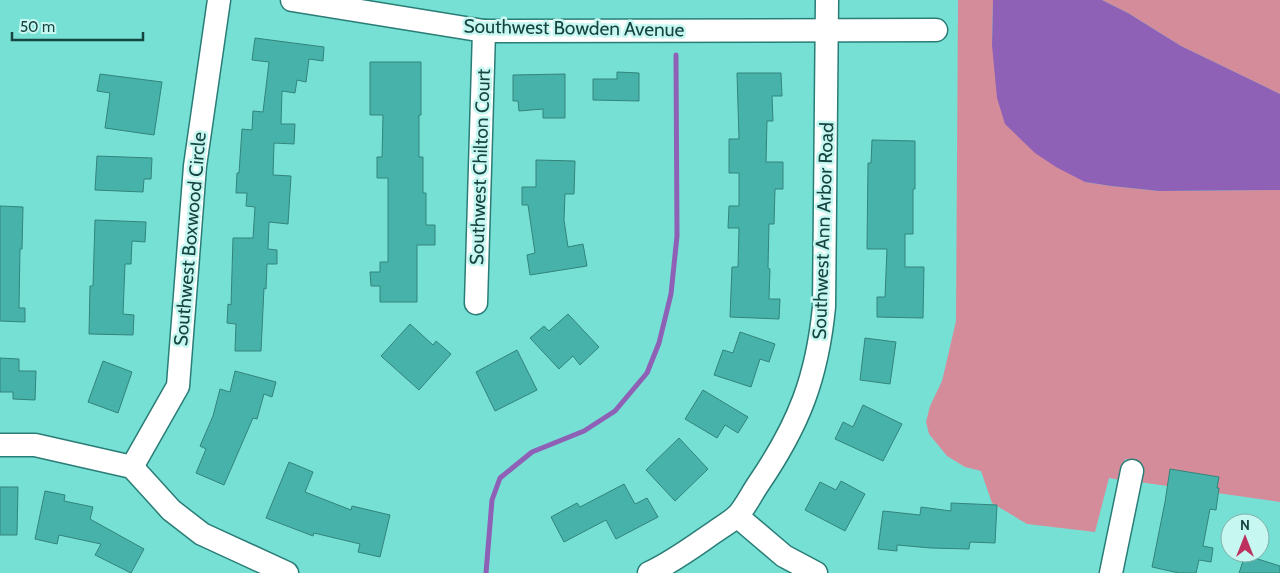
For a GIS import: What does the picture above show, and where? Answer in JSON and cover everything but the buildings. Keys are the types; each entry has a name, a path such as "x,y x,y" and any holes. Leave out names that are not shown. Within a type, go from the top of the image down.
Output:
{"street":[{"name":"Southwest Boxwood Circle","path":"132,467 178,386 195,166 218,0"},
{"name":"Southwest Bowden Avenue","path":"292,0 484,30 936,30"},
{"name":"Southwest Ann Arbor Road","path":"649,573 669,564 737,516 776,458 805,400 820,342 824,307 827,0"},
{"name":"Southwest Chilton Court","path":"476,303 484,30"},
{"path":"0,445 35,445 132,467 171,510 202,534 287,573"},
{"path":"1111,573 1132,472"},
{"path":"737,516 784,556 816,573"}],"shaded area":[{"path":"958,0 993,0 992,45 1085,182 1159,191 1280,190 1280,502 1139,482 1142,464 1125,459 1121,480 1109,478 1095,532 1027,524 992,503 981,471 965,467 947,456 929,434 926,422 930,406 942,381 956,321"},
{"path":"993,0 1102,0 1128,13 1181,46 1280,94 1280,190 1159,191 1085,182 1056,167 1035,153 1005,124 997,98 992,45"},
{"path":"1102,0 1280,0 1280,94 1181,46 1128,13"}],"waterway":[{"path":"486,573 492,500 500,478 532,452 584,431 615,411 647,373 659,343 671,294 677,236 676,55"}]}
